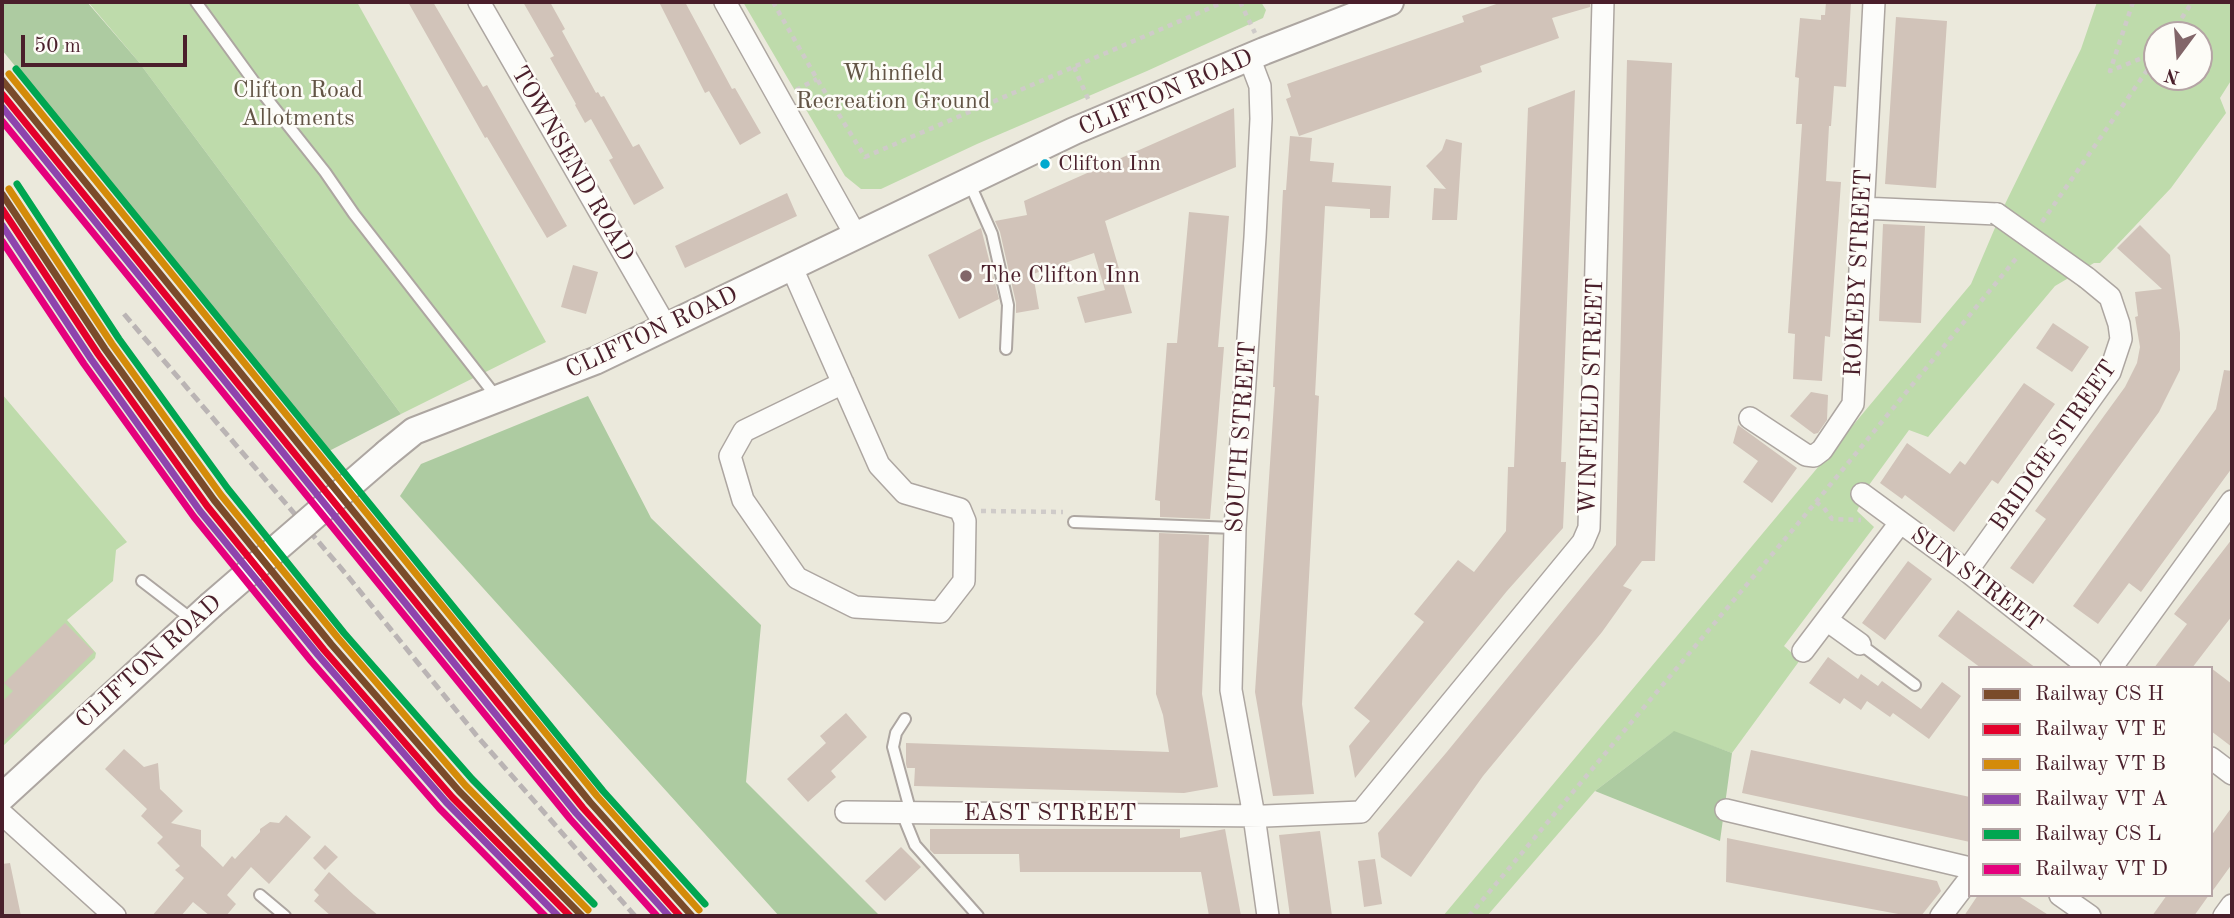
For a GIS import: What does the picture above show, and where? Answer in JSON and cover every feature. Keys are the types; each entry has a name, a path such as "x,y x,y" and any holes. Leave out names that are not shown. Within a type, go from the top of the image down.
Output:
{"street":[{"name":"TOWNSEND ROAD","path":"479,2 666,327"},
{"path":"725,2 856,236"},
{"name":"CLIFTON ROAD","path":"2,797 202,613 414,431 595,361 1074,131 1257,54 1390,2"},
{"name":"WINFIELD STREET","path":"1254,816 1361,812 1583,542 1589,528 1603,2"},
{"name":"ROKEBY STREET","path":"1751,418 1806,455 1814,456 1822,450 1853,404 1861,208 1874,2"},
{"name":"SOUTH STREET","path":"1257,54 1261,119 1235,528 1231,690 1254,816 1268,916"},
{"name":"BRIDGE STREET","path":"1861,208 1997,214 2110,297 2119,324 2121,339 2110,372 1967,571"},
{"path":"792,268 843,383 879,465 905,493 960,509 965,521 964,581 940,611 855,607 797,578 743,500 730,456 744,430 843,383"},
{"name":"SUN STREET","path":"1862,494 1967,571 2087,666"},
{"path":"2112,666 2232,501"},
{"path":"1803,651 1900,523"},
{"path":"1828,621 1860,644"},
{"path":"2213,760 2232,774"},
{"path":"1726,810 1968,868"},
{"name":"EAST STREET","path":"846,812 1254,816"},
{"path":"2,814 115,916"},
{"path":"1941,916 1968,881"},
{"path":"2063,897 2090,916"},
{"path":"2224,916 2232,905"}],"lane":[{"path":"196,2 354,214 498,399"},
{"path":"969,182 992,234 1008,305 1006,349"},
{"path":"1074,522 1235,528"},
{"path":"142,581 202,613"},
{"path":"1860,644 1915,685"},
{"path":"905,719 896,733 893,747 915,845 978,916"},
{"path":"260,895 285,916"}],"path":[{"path":"773,2 865,157 1026,85 1224,2"},
{"path":"1240,2 1257,54"},
{"path":"2133,2 2110,71 2143,59"},
{"path":"2180,21 2192,2"},
{"path":"1074,67 1098,122"},
{"path":"2036,231 2143,74"},
{"path":"1469,916 2021,253"}],"green space":[{"path":"2,2 87,2 138,61 401,414 329,451 2,50"},
{"name":"Clifton Road Allotments","path":"88,2 357,2 546,342 401,414 138,61"},
{"name":"Whinfield Recreation Ground","path":"743,2 1261,2 1266,10 1263,18 881,189 861,189 845,176"},
{"path":"2097,2 2232,2 2232,79 2220,98 2226,113 2171,188 2100,263 2094,263 2055,286 1928,437 1909,430 1869,485 1857,511 1874,527 1784,646 1800,660 1732,753 1673,732 1595,791 1487,916 1443,916 1971,284 2006,202 2081,49"},
{"path":"2,394 127,542 116,550 113,581 67,620 96,653 95,658 2,747"},
{"path":"588,396 651,518 761,625 746,782 880,916 779,916 400,496 421,464"},
{"path":"1674,731 1732,753 1720,841 1595,791"}],"building":[{"path":"408,2 433,2 483,87 487,85 567,226 547,238 487,137 485,138"},
{"path":"523,2 550,2 565,29 562,31 596,93 604,96 633,147 639,144 664,188 634,205 609,160 613,158 591,119 585,123 550,58 554,56"},
{"path":"659,2 685,2 732,89 735,88 761,133 740,145 709,91 705,93"},
{"path":"1502,2 1590,2 1590,7 1552,18 1559,38 1480,66 1482,72 1299,136 1286,99 1291,97 1287,84 1464,22 1462,16"},
{"path":"1826,2 1851,2 1846,87 1834,86 1829,126 1826,181 1841,182 1830,337 1825,336 1822,381 1793,379 1795,334 1788,333 1802,124 1796,124 1799,78 1795,77 1800,18 1821,20 1821,15 1825,15"},
{"path":"1896,17 1947,21 1936,188 1885,184"},
{"path":"1627,60 1672,63 1655,561 1642,561 1623,586 1632,590 1602,632 1483,776 1411,877 1381,857 1378,833 1616,545"},
{"path":"1575,90 1561,462 1566,462 1563,528 1507,591 1355,778 1349,746 1370,721 1354,708 1424,622 1414,614 1458,560 1474,572 1506,531 1508,467 1514,467 1528,108"},
{"path":"1234,108 1236,167 1105,221 1132,313 1085,323 1077,297 1105,290 1094,253 1033,274 1039,309 1016,313 1000,232 995,221 1027,215 1024,201"},
{"path":"1290,136 1312,138 1310,161 1334,163 1332,182 1391,186 1389,218 1370,218 1370,209 1325,206 1315,395 1319,396 1302,704 1314,794 1273,796 1255,692 1275,387 1283,190 1286,190"},
{"path":"1446,139 1462,143 1457,220 1432,220 1434,188 1446,189 1426,166 1442,150"},
{"path":"787,193 797,216 685,268 675,246"},
{"path":"1189,212 1229,216 1218,347 1224,347 1210,519 1160,517 1160,501 1155,500 1167,343 1177,343"},
{"path":"1883,224 1925,226 1921,323 1879,321"},
{"path":"2140,225 2170,255 2180,333 2180,370 2159,412 2033,584 2010,568 2046,519 2035,511 2125,387 2137,363 2140,347 2135,317 2138,316 2135,292 2162,289 2117,248"},
{"name":"The Clifton Inn","path":"981,228 999,299 959,319 928,255"},
{"path":"573,265 598,272 586,314 561,307"},
{"path":"2053,323 2089,347 2072,372 2036,348"},
{"path":"2224,370 2232,371 2232,468 2141,592 2129,583 2098,624 2073,606 2216,409"},
{"path":"2024,383 2055,404 1998,484 1992,480 1954,532 1905,495 1902,499 1880,483 1907,443 1950,474 1960,461 1965,465"},
{"path":"1811,392 1828,395 1827,420 1818,433 1814,434 1790,416"},
{"path":"1738,425 1797,468 1772,503 1743,482 1758,461 1733,443"},
{"path":"1159,533 1209,535 1202,694 1218,787 1184,793 914,786 915,768 907,768 906,743 1169,752 1163,715 1156,694"},
{"path":"2232,539 2232,616 2194,666 2156,666 2187,624 2174,614"},
{"path":"1908,561 1932,579 1885,640 1862,623"},
{"path":"1958,610 2033,666 1978,666 1938,636"},
{"path":"65,623 94,652 2,743 2,702 13,691 4,683"},
{"path":"1828,657 1858,679 1861,674 1878,686 1882,681 1921,709 1942,682 1961,696 1929,739 1893,713 1890,717 1867,701 1861,710 1844,698 1840,704 1809,683"},
{"path":"2213,670 2232,684 2232,747 2213,733"},
{"path":"846,713 867,737 831,771 836,777 808,802 787,779 826,743 820,736"},
{"path":"124,749 144,767 158,763 160,789 183,811 171,823 201,830 201,846 223,867 232,856 235,859 260,829 270,822 279,823 286,815 311,837 269,884 251,867 227,895 236,904 226,916 210,916 193,902 181,916 152,916 184,878 175,870 180,866 157,843 163,837 141,816 147,809 105,769"},
{"path":"1751,750 1968,797 1968,842 1742,793"},
{"path":"2232,807 2232,864 2213,890 2213,833"},
{"path":"930,829 1180,829 1180,838 1225,829 1241,916 1209,916 1201,872 1020,872 1019,854 934,854 930,850"},
{"path":"1320,831 1332,916 1290,916 1279,835"},
{"path":"1727,838 1937,881 1941,891 1921,916 1909,916 1726,882"},
{"path":"325,845 338,857 325,870 313,858"},
{"path":"901,847 921,867 885,901 865,881"},
{"path":"1375,859 1382,904 1364,907 1358,861"},
{"path":"10,863 21,916 2,916 2,864"},
{"path":"329,872 379,916 331,916 314,901 319,895 314,890"},
{"path":"1977,897 2020,897 2050,916 1964,916"},
{"path":"2166,897 2208,897 2194,916 2152,916"}],"railway":[{"path":"124,314 346,574 477,736 635,916"}],"transit line":[{"path":"16,69 603,791 705,904"},
{"path":"9,74 597,796 699,910"},
{"path":"2,80 590,802 692,916"},
{"path":"2,94 583,808 680,916"},
{"path":"2,107 576,813 669,916"},
{"path":"2,121 570,819 657,916"},
{"path":"17,184 119,339 228,489 344,633 472,779 594,904"},
{"path":"9,189 112,344 221,495 338,638 465,785 588,910"},
{"path":"2,194 105,349 214,500 331,644 459,791 582,916"},
{"path":"2,209 98,354 207,506 324,650 452,797 570,916"},
{"path":"2,225 91,359 200,511 318,655 446,802 558,916"},
{"path":"2,241 84,364 194,517 311,661 439,808 545,916"}],"place":[{"name":"Clifton Inn","path":"1045,164"},
{"name":"The Clifton Inn","path":"966,276"}]}
